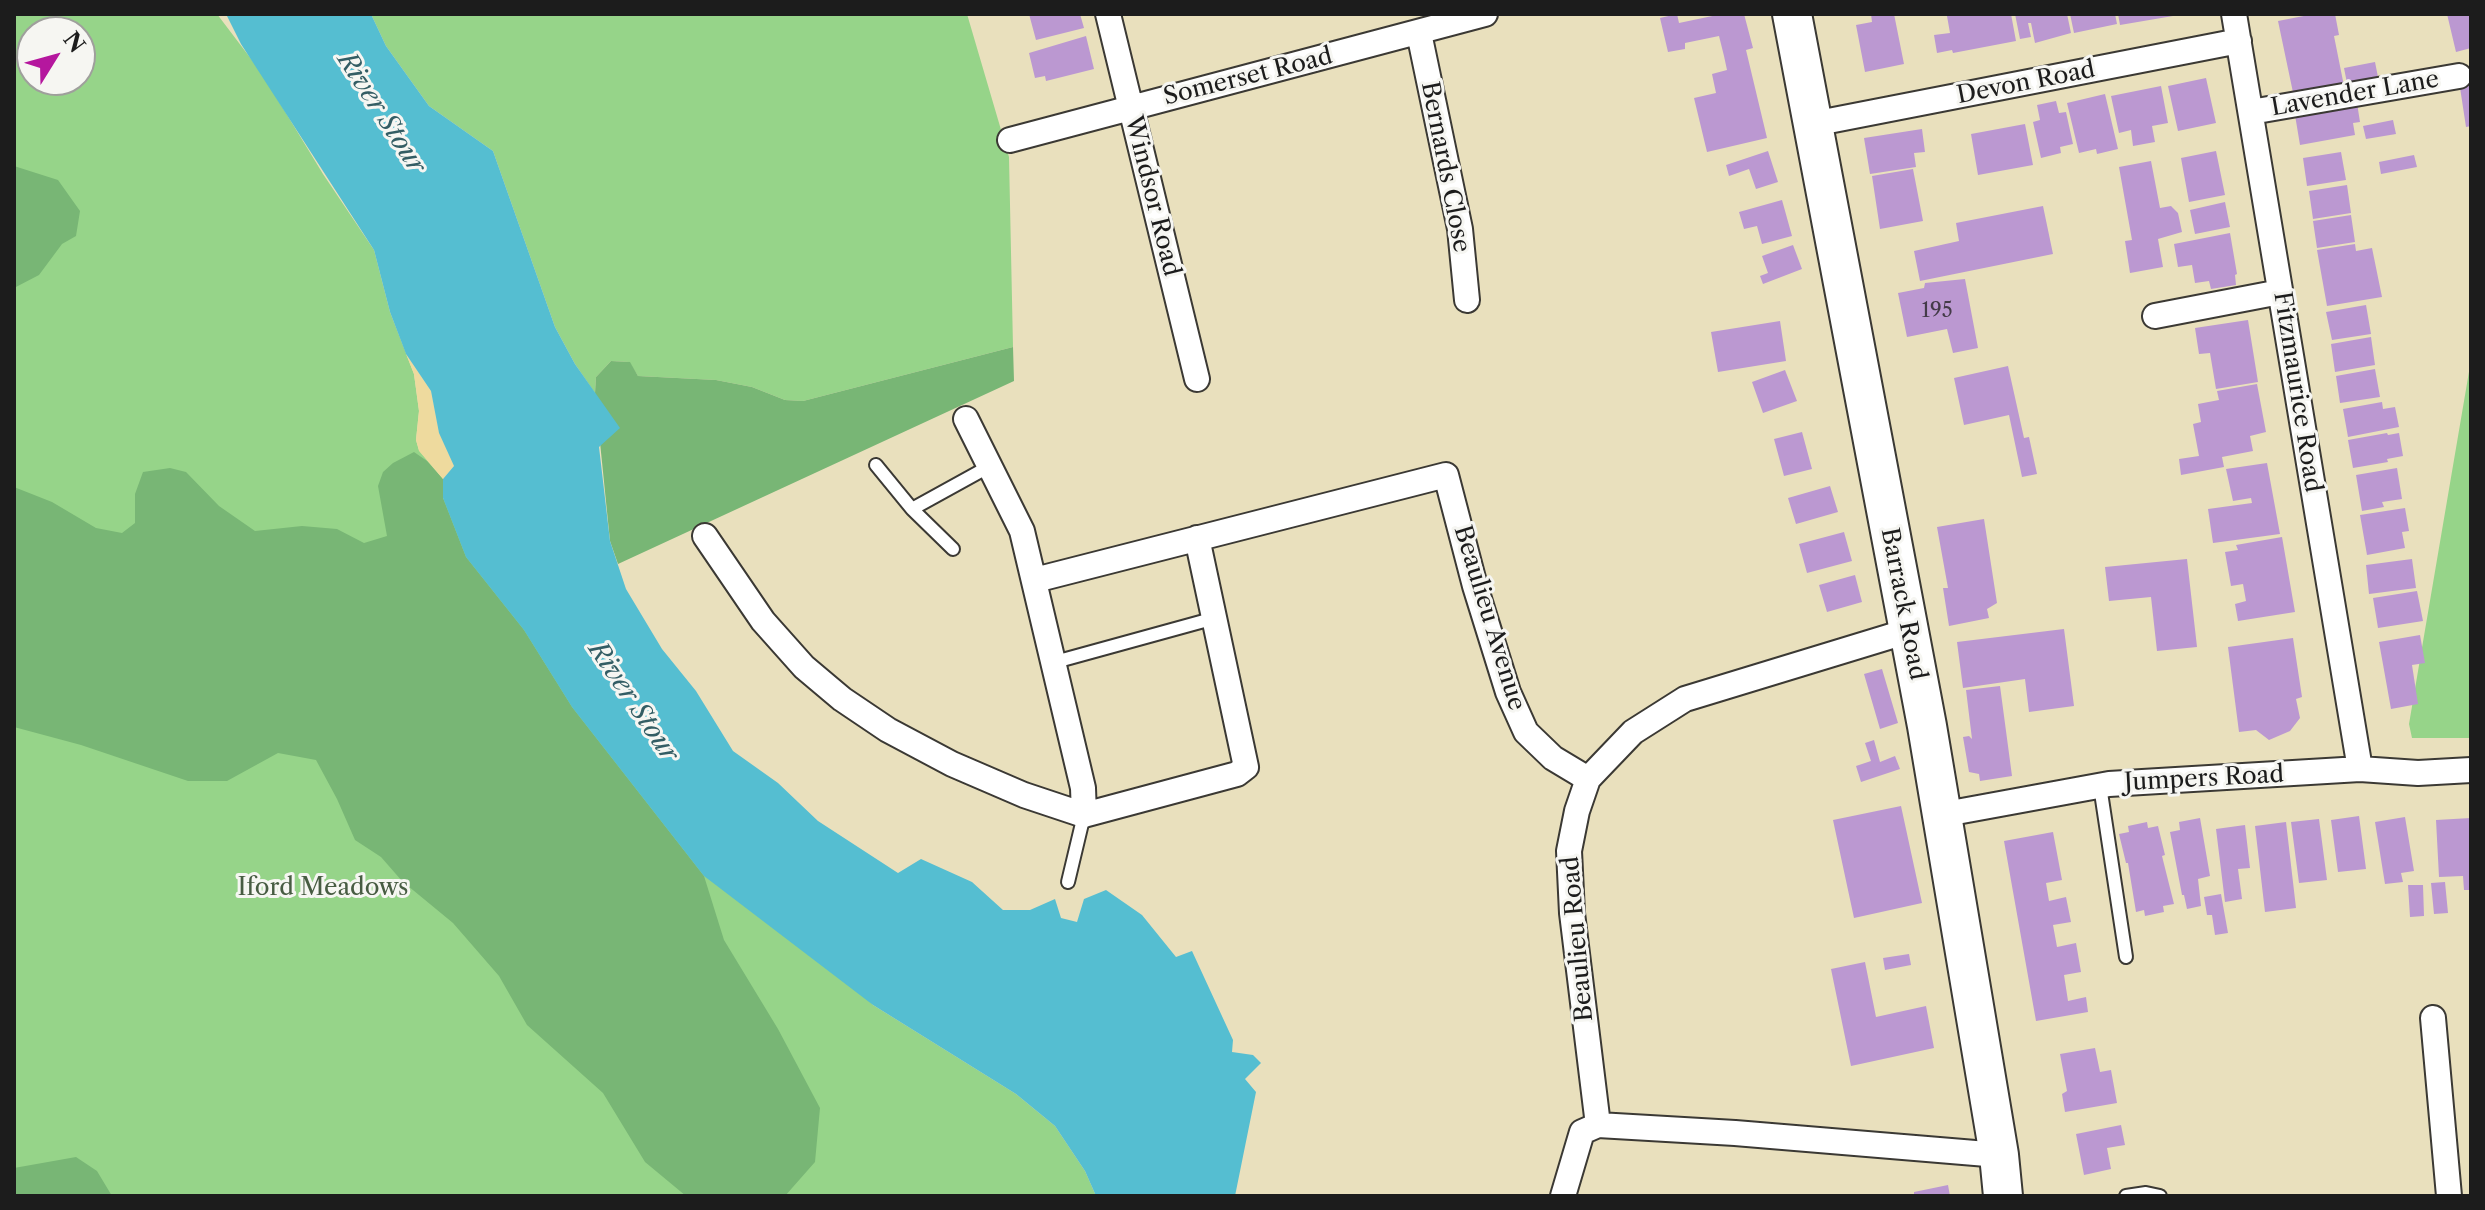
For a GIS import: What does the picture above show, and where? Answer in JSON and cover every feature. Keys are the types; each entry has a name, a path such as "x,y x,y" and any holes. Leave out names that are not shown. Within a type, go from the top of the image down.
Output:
{"main road":[{"name":"Barrack Road","path":"1792,14 1927,726 1999,1155 2003,1196"}],"street":[{"name":"Windsor Road","path":"1108,14 1197,379"},
{"name":"Somerset Road","path":"1010,140 1419,33 1449,18 1485,14"},
{"name":"Fitzmaurice Road","path":"2234,14 2360,769"},
{"name":"Bernards Close","path":"1419,33 1460,229 1467,300"},
{"name":"Devon Road","path":"1813,124 2239,41"},
{"name":"Lavender Lane","path":"2251,112 2459,76"},
{"path":"2155,316 2280,292"},
{"path":"966,419 1022,531 1083,788 1084,815"},
{"name":"Beaulieu Avenue","path":"1197,538 1446,475 1475,586 1508,692 1526,732 1553,758 1588,779"},
{"path":"705,536 763,621 804,667 842,699 888,730 952,764 1024,795 1084,815 1237,774 1246,767 1197,538 1035,580"},
{"name":"Beaulieu Road","path":"1598,1125 1572,913 1569,851 1577,811 1588,779 1633,732 1685,699 1908,631"},
{"name":"Jumpers Road","path":"1940,815 2100,786 2360,769 2418,773 2471,770"},
{"path":"2433,1018 2449,1196"},
{"path":"1563,1196 1582,1132 1598,1125 1999,1155"}],"lane":[{"path":"876,465 912,509 953,549"},
{"path":"912,509 990,466"},
{"path":"1055,662 1215,618"},
{"path":"2100,786 2126,957"},
{"path":"1068,882 1084,815"},
{"path":"2126,1196 2146,1193 2160,1196"}],"green space":[{"name":"Iford Meadows","path":"14,14 217,14 261,72 374,250 390,312 414,374 419,411 416,440 419,450 443,479 443,498 873,1005 1016,1094 1055,1126 1085,1171 1096,1196 14,1196"},
{"path":"371,14 967,14 1009,157 1013,347 803,401 785,400 752,387 716,380 638,376 629,362 611,361 596,377 595,393 555,327 493,151 429,106 386,46"},
{"path":"14,166 58,180 80,211 76,236 62,244 39,275 14,288"},
{"path":"1013,347 1014,381 618,564 610,541 595,393 596,377 611,361 630,362 638,376 716,380 752,387 785,400 803,401"},
{"path":"2471,360 2471,738 2412,738 2409,724"},
{"path":"414,452 443,479 443,498 466,557 524,630 572,707 704,876 724,940 778,1029 820,1108 815,1162 785,1196 686,1196 645,1162 603,1093 527,1025 499,976 453,923 402,881 381,857 355,840 316,760 278,753 227,781 188,781 81,745 14,727 14,487 52,502 96,528 122,533 135,523 135,494 143,472 170,468 186,472 219,506 255,531 302,526 337,529 364,543 387,536 378,486 383,472"},
{"path":"76,1157 97,1171 112,1196 14,1196 14,1168"}],"sand":[{"path":"406,354 431,391 439,432 454,466 443,479 419,451 416,440 419,411 414,374"}],"water":[{"name":"River Stour","path":"226,14 371,14 386,46 429,106 493,151 555,327 575,364 620,428 599,447 610,541 626,589 662,649 696,691 733,751 778,783 818,821 898,873 921,859 972,882 1003,910 1030,910 1055,899 1061,918 1077,922 1084,899 1106,890 1142,915 1176,957 1192,951 1233,1040 1232,1052 1253,1055 1261,1063 1245,1079 1256,1092 1235,1196 1096,1196 1085,1171 1055,1126 1016,1094 873,1005 704,876 572,707 524,630 466,557 443,498 443,479 454,466 439,433 431,391 406,354 390,312 374,250 241,44"}],"building":[{"path":"1029,14 1080,14 1084,28 1036,40"},
{"path":"1677,14 1679,23 1722,14 1744,14 1753,48 1746,50 1767,138 1707,152 1694,98 1716,93 1712,74 1727,70 1724,56 1719,36 1685,43 1685,49 1668,52 1660,18"},
{"path":"1871,14 1894,14 1904,64 1865,72 1856,25 1872,22"},
{"path":"2011,14 2016,41 1953,53 1952,50 1937,53 1934,35 1950,33 1947,16"},
{"path":"2015,14 2067,14 2071,33 2035,43 2031,23 2028,23 2031,37 2020,39"},
{"path":"2070,14 2115,14 2117,24 2074,33"},
{"path":"2118,14 2172,14 2173,16 2120,25"},
{"path":"2314,14 2335,14 2339,35 2334,36 2345,91 2295,102 2278,21"},
{"path":"2447,14 2471,14 2471,48 2456,52"},
{"path":"1086,36 1094,69 1046,81 1045,76 1035,78 1029,53"},
{"path":"2375,62 2379,82 2348,88 2344,68"},
{"path":"2206,78 2216,123 2178,131 2168,86"},
{"path":"2471,80 2471,126 2466,127 2459,81"},
{"path":"2161,86 2168,123 2152,126 2155,142 2133,146 2131,130 2119,133 2111,96"},
{"path":"2105,94 2118,149 2097,154 2096,149 2079,153 2067,103"},
{"path":"2056,101 2059,113 2066,112 2073,144 2060,147 2061,153 2041,158 2033,122 2040,120 2037,105"},
{"path":"2357,103 2360,122 2353,123 2355,135 2300,145 2295,115"},
{"path":"2393,120 2396,134 2366,139 2363,126"},
{"path":"2025,124 2033,165 1978,175 1971,134"},
{"path":"1922,129 1925,152 1914,153 1916,167 1870,174 1864,138"},
{"path":"1768,151 1778,182 1756,189 1749,169 1729,176 1726,165"},
{"path":"2216,151 2225,195 2189,202 2181,158"},
{"path":"2341,152 2346,180 2307,186 2303,158"},
{"path":"2414,155 2417,167 2381,174 2379,162"},
{"path":"2151,161 2160,208 2171,206 2178,213 2182,232 2158,239 2163,267 2130,273 2125,241 2132,240 2119,167"},
{"path":"1913,169 1923,221 1880,229 1872,176"},
{"path":"2347,185 2351,213 2313,219 2309,191"},
{"path":"1782,200 1792,236 1762,244 1757,226 1744,229 1739,212"},
{"path":"2225,202 2230,227 2195,234 2190,210"},
{"path":"2043,206 2053,254 1920,281 1914,251 1959,241 1956,223"},
{"path":"2351,215 2355,242 2317,248 2313,221"},
{"path":"2230,233 2236,285 2211,289 2209,281 2195,283 2192,265 2178,267 2174,244"},
{"path":"2355,244 2356,251 2372,248 2382,297 2327,306 2317,250"},
{"path":"1793,245 1802,269 1763,284 1760,276 1768,273 1762,256"},
{"path":"1965,279 1978,348 1953,353 1947,329 1907,337 1898,293 1924,288 1925,283"},
{"path":"2366,305 2371,334 2332,340 2326,312"},
{"path":"2248,320 2258,382 2216,389 2210,353 2199,354 2195,328"},
{"path":"1780,321 1786,361 1718,372 1711,332"},
{"path":"2371,337 2375,365 2335,372 2331,344"},
{"path":"2008,366 2024,438 2029,437 2037,474 2022,477 2009,415 1964,425 1954,378"},
{"path":"2375,369 2380,397 2340,403 2336,376"},
{"path":"1785,370 1797,401 1763,413 1752,382"},
{"path":"2257,384 2266,432 2250,436 2253,451 2222,457 2224,467 2181,475 2179,459 2199,456 2193,424 2201,422 2198,404 2219,400 2217,391"},
{"path":"2382,402 2383,409 2395,407 2399,427 2348,437 2343,409"},
{"path":"1802,432 1812,469 1784,476 1774,439"},
{"path":"2399,433 2403,456 2353,468 2348,440"},
{"path":"2267,463 2280,534 2213,543 2208,509 2252,503 2251,498 2233,501 2226,469"},
{"path":"2397,468 2402,499 2382,502 2384,507 2362,511 2356,475"},
{"path":"1830,486 1838,512 1796,524 1788,498"},
{"path":"2405,508 2409,531 2402,532 2405,548 2367,555 2360,515"},
{"path":"1984,519 1997,603 1987,609 1989,618 1949,626 1943,588 1948,588 1937,527"},
{"path":"1844,532 1852,561 1807,573 1799,544"},
{"path":"2282,537 2295,612 2238,621 2235,604 2246,601 2243,584 2231,586 2225,552 2238,550 2236,545"},
{"path":"2187,559 2197,647 2157,651 2151,597 2109,601 2105,567"},
{"path":"2412,559 2416,588 2369,594 2366,565"},
{"path":"1855,575 1862,602 1827,612 1819,585"},
{"path":"2417,591 2423,621 2378,628 2373,598"},
{"path":"2064,629 2074,706 2029,712 2025,679 1963,688 1957,642"},
{"path":"2420,635 2425,663 2412,665 2418,704 2391,709 2379,642"},
{"path":"2293,638 2302,697 2296,699 2300,718 2290,731 2269,740 2256,730 2239,732 2228,647"},
{"path":"1882,669 1898,723 1880,729 1864,674"},
{"path":"2000,686 2012,776 1980,781 1979,774 1969,772 1963,737 1972,739 1966,690"},
{"path":"1874,740 1880,762 1895,756 1900,769 1861,782 1856,766 1871,761 1865,743"},
{"path":"1901,806 1922,903 1854,918 1833,820"},
{"path":"2359,816 2366,869 2338,872 2331,820"},
{"path":"2405,817 2414,871 2401,873 2403,882 2385,884 2375,822"},
{"path":"2200,818 2210,876 2198,879 2201,906 2187,909 2170,832 2180,830 2179,822"},
{"path":"2471,818 2471,890 2464,890 2463,876 2439,877 2436,820"},
{"path":"2319,819 2327,880 2299,883 2291,822"},
{"path":"2147,822 2148,828 2158,826 2174,904 2163,906 2164,912 2145,916 2144,910 2136,912 2128,863 2119,834 2129,832 2128,826"},
{"path":"2286,822 2296,908 2265,912 2255,826"},
{"path":"2245,825 2250,868 2238,869 2242,899 2225,902 2216,829"},
{"path":"2053,832 2062,880 2046,883 2049,901 2066,897 2071,922 2053,925 2057,947 2076,943 2081,972 2064,975 2068,1001 2086,997 2088,1012 2036,1021 2004,841"},
{"path":"2445,882 2448,913 2434,914 2431,883"},
{"path":"2408,885 2423,885 2424,916 2410,917"},
{"path":"2221,894 2228,933 2215,935 2212,915 2207,915 2204,897"},
{"path":"1909,954 1911,965 1885,970 1883,958"},
{"path":"1865,962 1876,1017 1926,1006 1934,1048 1851,1066 1831,969"},
{"path":"2095,1048 2100,1072 2111,1070 2117,1103 2065,1112 2062,1094 2067,1091 2060,1054"},
{"path":"2121,1125 2125,1145 2107,1148 2111,1169 2084,1175 2076,1134"},
{"path":"1948,1185 1950,1196 1914,1196 1914,1192"}]}
